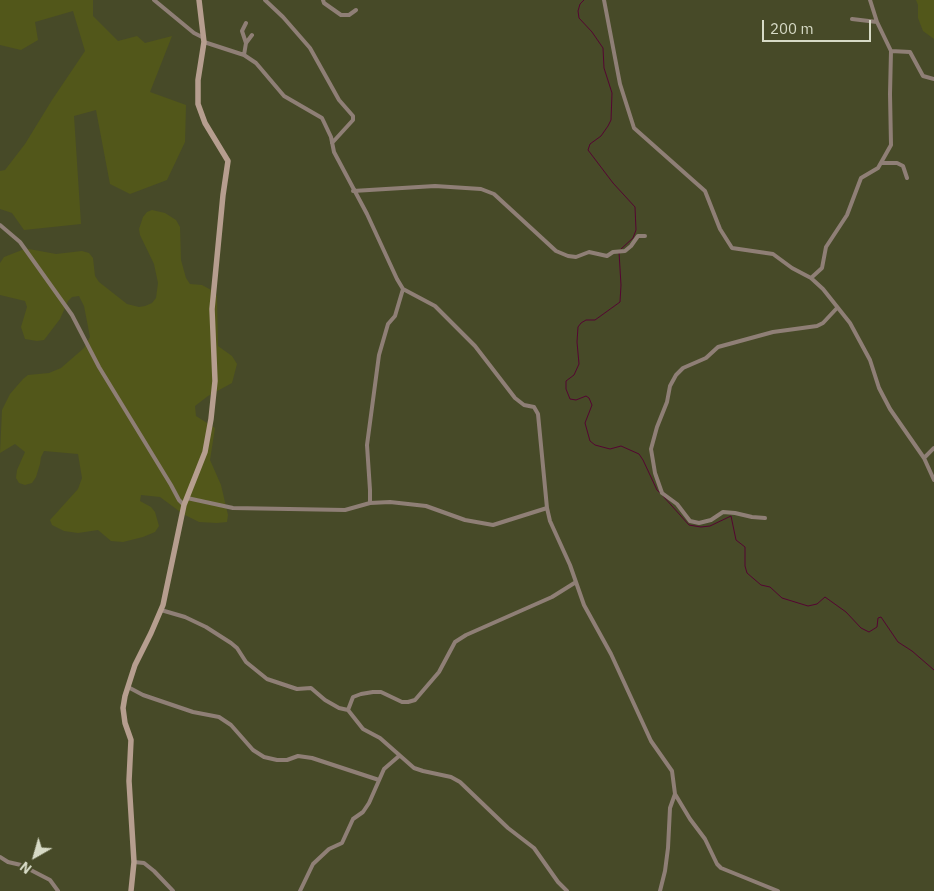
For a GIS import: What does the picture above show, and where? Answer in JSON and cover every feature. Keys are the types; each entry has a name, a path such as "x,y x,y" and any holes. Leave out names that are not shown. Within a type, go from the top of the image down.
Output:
{"main road":[{"path":"131,891 134,862 129,781 132,740 125,723 123,708 127,687 135,664 161,610 186,502 205,452 215,382 212,308 228,161 205,123 198,104 198,80 204,40 199,0"}],"street":[{"path":"154,0 204,40 244,55 256,63 284,96 322,118 327,126 334,152 353,191 367,214 403,289 440,311 475,346 515,398 524,405 534,407 538,414 547,508 550,521 584,605 611,654 651,741 672,771 675,794 690,820 706,839 717,864 721,868 778,891"},
{"path":"265,0 293,27 310,48 339,100 353,116 353,120 332,143"},
{"path":"324,0 324,3 341,15 349,15 356,10"},
{"path":"604,0 620,84 634,128 705,191 720,229 732,248 773,254 792,268 811,278 823,289 850,324 870,360 879,388 890,409 924,458 934,480"},
{"path":"811,278 822,268 826,247 847,215 861,178 876,169 891,148 891,51 877,22 870,0"},
{"path":"852,19 877,22"},
{"path":"246,22 242,31 246,43"},
{"path":"244,55 246,43 252,35"},
{"path":"891,51 910,52 923,76 934,79"},
{"path":"881,163 903,166 907,178"},
{"path":"353,191 435,186 481,189 494,194 556,251 568,256 576,257 589,252 607,256 613,252 625,251 638,236 645,236"},
{"path":"0,226 20,242 72,315 99,367 179,500 233,508 345,510 370,503 390,502 426,506 465,520 493,525 547,508"},
{"path":"370,503 367,446 379,355 388,324 395,316 403,289"},
{"path":"765,518 752,518 735,512 723,512 710,520 700,523 690,521 677,504 662,493 655,473 651,449 667,402 670,386 676,375 684,368 706,358 718,347 773,332 817,326 823,323 838,308"},
{"path":"924,458 934,448"},
{"path":"348,710 353,697 367,693 381,692 402,702 415,700 439,672 455,642 466,634 552,597 576,582"},
{"path":"161,610 185,617 214,632 237,648 246,662 267,679 297,689 311,688 325,700 339,708 348,710 362,729 380,738 414,768 451,777 460,782 508,828 534,848 558,882 568,891"},
{"path":"127,687 143,695 193,712 218,717 231,725 253,750 264,758 287,760 298,756 312,758 379,780"},
{"path":"300,891 313,864 329,849 342,843 353,818 363,812 384,769 399,756"},
{"path":"660,891 665,871 670,808 675,794"},
{"path":"0,857 8,862 21,865 50,880 58,891"},
{"path":"134,862 144,863 173,891"}],"green space":[{"path":"0,0 93,0 93,16 118,41 137,36 145,43 172,36 150,92 186,105 185,142 167,180 130,194 110,184 96,110 74,116 81,224 24,230 12,213 0,209 0,171 5,170 25,144 85,51 73,11 35,22 38,40 21,50 0,45"},
{"path":"916,0 934,0 934,39 923,31 918,18"},
{"path":"152,210 165,213 176,220 180,227 181,260 186,278 190,284 202,285 213,291 217,296 218,346 232,356 237,364 232,383 208,396 195,406 196,416 215,428 210,460 221,485 228,515 227,522 199,522 183,514 160,497 141,495 140,501 151,507 155,512 159,526 155,532 143,537 123,542 111,541 98,530 78,533 64,531 52,525 50,520 78,489 82,478 78,454 44,451 36,477 32,483 25,485 19,483 16,478 17,470 25,452 15,444 0,453 2,410 10,394 28,375 49,373 61,368 84,348 90,337 84,306 79,296 72,297 68,301 60,319 44,340 25,339 21,327 27,307 25,301 0,295 0,263 4,257 29,249 56,254 82,251 89,253 93,258 95,276 99,282 127,304 139,307 145,306 152,303 156,298 158,283 154,264 139,229 143,217"}],"waterway":[{"path":"584,0 580,4 578,11 579,18 603,48 604,68 612,93 611,120 601,136 590,144 588,150 613,183 635,207 636,230 633,238 621,249"},
{"path":"619,252 620,302 595,320 586,320 578,327 579,364 574,375 566,381 566,389 570,399 576,400 586,396 589,398 592,405 585,423 590,441 595,445 610,449 621,446 639,454 660,493"},
{"path":"663,496 689,525 710,526 731,516 736,540 745,547 747,573 761,585 770,587 782,598 808,606 817,604 825,597 846,612 861,628 869,632 877,627 878,618 881,617 898,642 934,670"}]}
